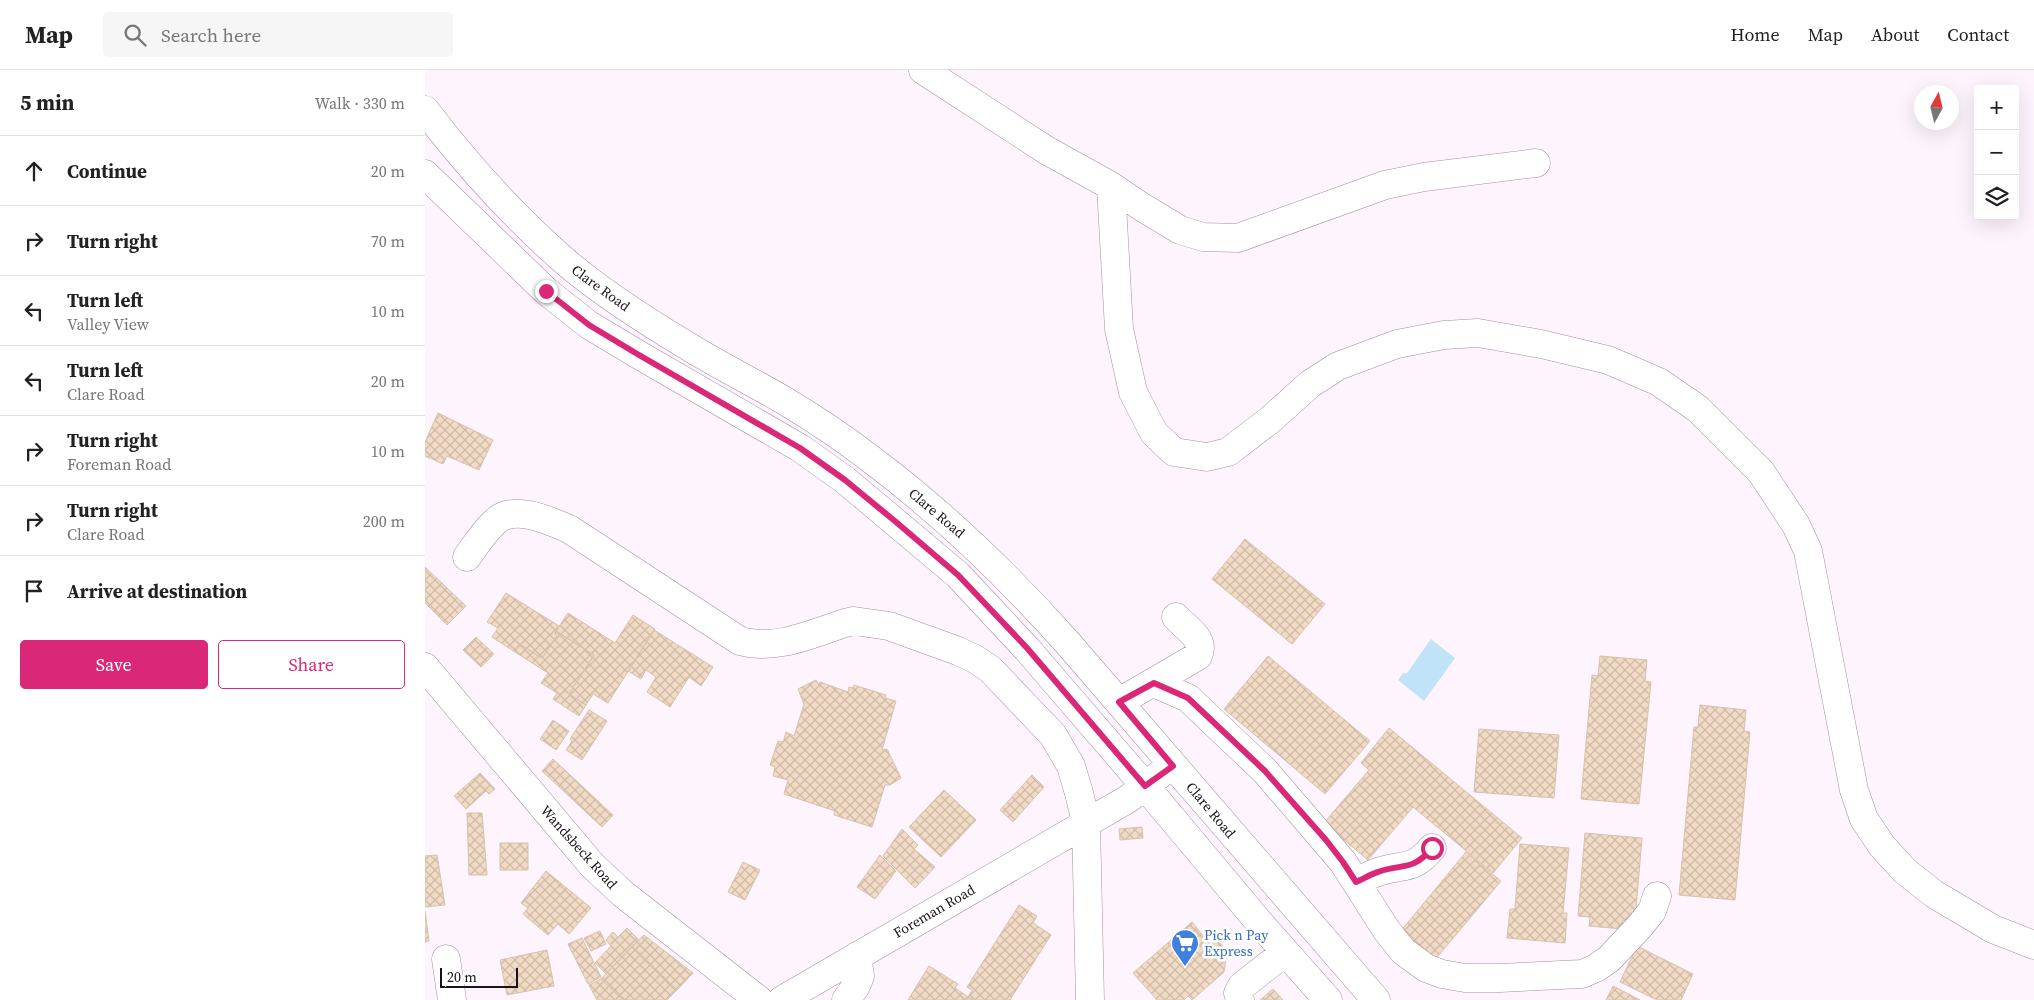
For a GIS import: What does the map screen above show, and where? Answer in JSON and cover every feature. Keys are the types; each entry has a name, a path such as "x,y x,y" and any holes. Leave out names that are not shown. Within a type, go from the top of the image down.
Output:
{"street":[{"path":"923,70 1046,150 1111,186 1180,230 1203,237 1238,238 1385,185 1424,177 1536,163"},
{"name":"Clare Road","path":"425,110 456,151 496,194 569,265 614,298 686,345 801,411 871,459 927,502 983,552 1025,595 1119,702 1376,1000"},
{"path":"425,174 546,291 589,325 800,448 845,480 958,575 1027,648 1328,1000"},
{"path":"1111,186 1119,329 1133,392 1154,433 1174,452 1207,457 1228,452 1270,420 1310,384 1338,366 1397,344 1444,335 1478,333 1541,344 1608,360 1659,382 1698,409 1761,472 1796,525 1808,551 1854,790 1864,819 1882,846 1905,871 1934,894 1993,929 2034,945"},
{"path":"467,557 496,520 506,515 524,514 542,518 569,529 740,641 763,645 780,644 853,621 889,626 958,650 990,669 1053,735 1071,766 1086,822 1090,1000"},
{"path":"1119,702 1198,656 1201,649 1200,642 1176,617"},
{"name":"Wandsbeck Road","path":"425,667 592,864 623,894 759,1000"},
{"path":"1154,683 1188,698 1265,771 1343,862 1387,931 1403,951 1426,968 1442,974 1465,978 1500,978 1590,972 1609,959 1639,927 1652,911 1657,896"},
{"name":"Foreman Road","path":"783,1000 1128,799 1173,766"},
{"path":"1356,882 1379,871 1405,867 1417,862 1432,848"},
{"path":"1239,1000 1238,993 1242,986 1285,952"},
{"path":"846,1000 856,986 860,976 857,956"},
{"path":"446,959 452,1000"}],"water":[{"path":"1431,639 1455,658 1424,701 1398,680 1403,673 1407,673"}],"building":[{"path":"438,413 493,440 479,470 447,456 443,464 425,456 425,442"},
{"path":"1245,539 1325,604 1292,644 1212,579"},
{"path":"425,567 466,606 447,625 425,603"},
{"path":"506,593 559,626 555,634 557,636 542,658 519,644 515,652 492,637 498,628 487,622"},
{"path":"568,613 615,643 633,615 655,629 608,703 593,694 586,705 569,694 594,655 556,631"},
{"path":"654,630 713,667 701,686 689,677 670,707 647,692 656,677 646,670 641,679 628,671"},
{"path":"556,631 594,655 569,694 586,705 579,716 553,699 557,693 541,683 548,673 515,652 519,644 542,658 557,636 555,634"},
{"path":"476,637 494,654 481,667 463,650"},
{"path":"1268,656 1370,741 1325,794 1224,709"},
{"path":"1600,656 1647,660 1645,681 1651,682 1639,804 1581,799 1592,675 1598,676"},
{"path":"816,680 819,685 820,682 848,692 849,687 853,688 854,685 886,695 885,698 896,701 882,750 887,749 901,778 890,785 885,785 872,827 834,815 835,811 784,794 788,780 773,776 775,767 770,765 778,741 783,742 786,732 794,736 804,704 798,689"},
{"path":"1700,705 1746,710 1744,731 1750,732 1735,900 1679,895 1694,727 1698,727"},
{"path":"589,710 607,721 582,760 566,750 572,741 570,739"},
{"path":"553,720 569,731 556,750 540,739"},
{"path":"1389,728 1522,838 1493,873 1413,807 1368,860 1324,823 1369,770 1361,763"},
{"path":"1479,729 1559,735 1554,798 1474,792"},
{"path":"553,759 613,815 602,827 542,771"},
{"path":"480,773 495,789 489,794 486,791 466,809 454,796"},
{"path":"1032,775 1044,787 1013,822 1000,810"},
{"path":"944,790 976,820 941,857 909,827"},
{"path":"467,813 482,813 487,875 469,875"},
{"path":"1142,827 1143,838 1120,840 1119,829"},
{"path":"902,829 918,845 914,849 935,867 915,888 883,856"},
{"path":"1585,833 1642,838 1635,921 1623,920 1622,929 1589,926 1590,917 1578,916"},
{"path":"500,843 528,843 528,870 500,870"},
{"path":"1520,844 1569,848 1563,913 1567,913 1565,943 1507,938 1510,909 1515,909"},
{"path":"1466,852 1501,881 1434,961 1400,932"},
{"path":"437,855 445,905 425,907 425,856"},
{"path":"880,855 896,871 875,899 857,887"},
{"path":"743,862 760,870 745,900 728,892"},
{"path":"546,871 591,908 569,934 558,924 548,935 523,914 528,908 521,903"},
{"path":"1019,905 1037,916 1033,923 1051,935 1010,1000 974,1000 968,997 972,990 967,987"},
{"path":"425,911 429,941 425,942"},
{"path":"1192,922 1211,945 1217,940 1227,951 1224,972 1192,1000 1188,996 1184,1000 1157,1000 1133,973"},
{"path":"627,928 639,940 606,974 595,963 611,946 606,940 613,932 618,937"},
{"path":"600,931 606,944 591,951 584,938"},
{"path":"644,935 693,973 677,990 632,946"},
{"path":"582,938 601,977 588,984 568,944"},
{"path":"632,946 677,990 667,1000 623,1000 601,979"},
{"path":"1637,946 1693,974 1681,1000 1657,1000 1620,982"},
{"path":"547,950 554,986 507,995 500,960"},
{"path":"929,966 958,984 955,988 973,1000 908,1000"},
{"path":"601,979 623,1000 597,1000 589,985"},
{"path":"1613,986 1640,1000 1606,1000"},
{"path":"1273,989 1283,1000 1260,1000"}],"place":[{"name":"Pick n Pay Express","path":"1185,967"}],"route":[{"path":"546,291 589,325 704,394 800,448 845,480 896,522 958,575 1027,648 1145,786 1173,766 1119,702 1154,683 1188,698 1265,771 1326,840 1356,882 1379,871 1405,867 1417,862 1432,848"}]}
